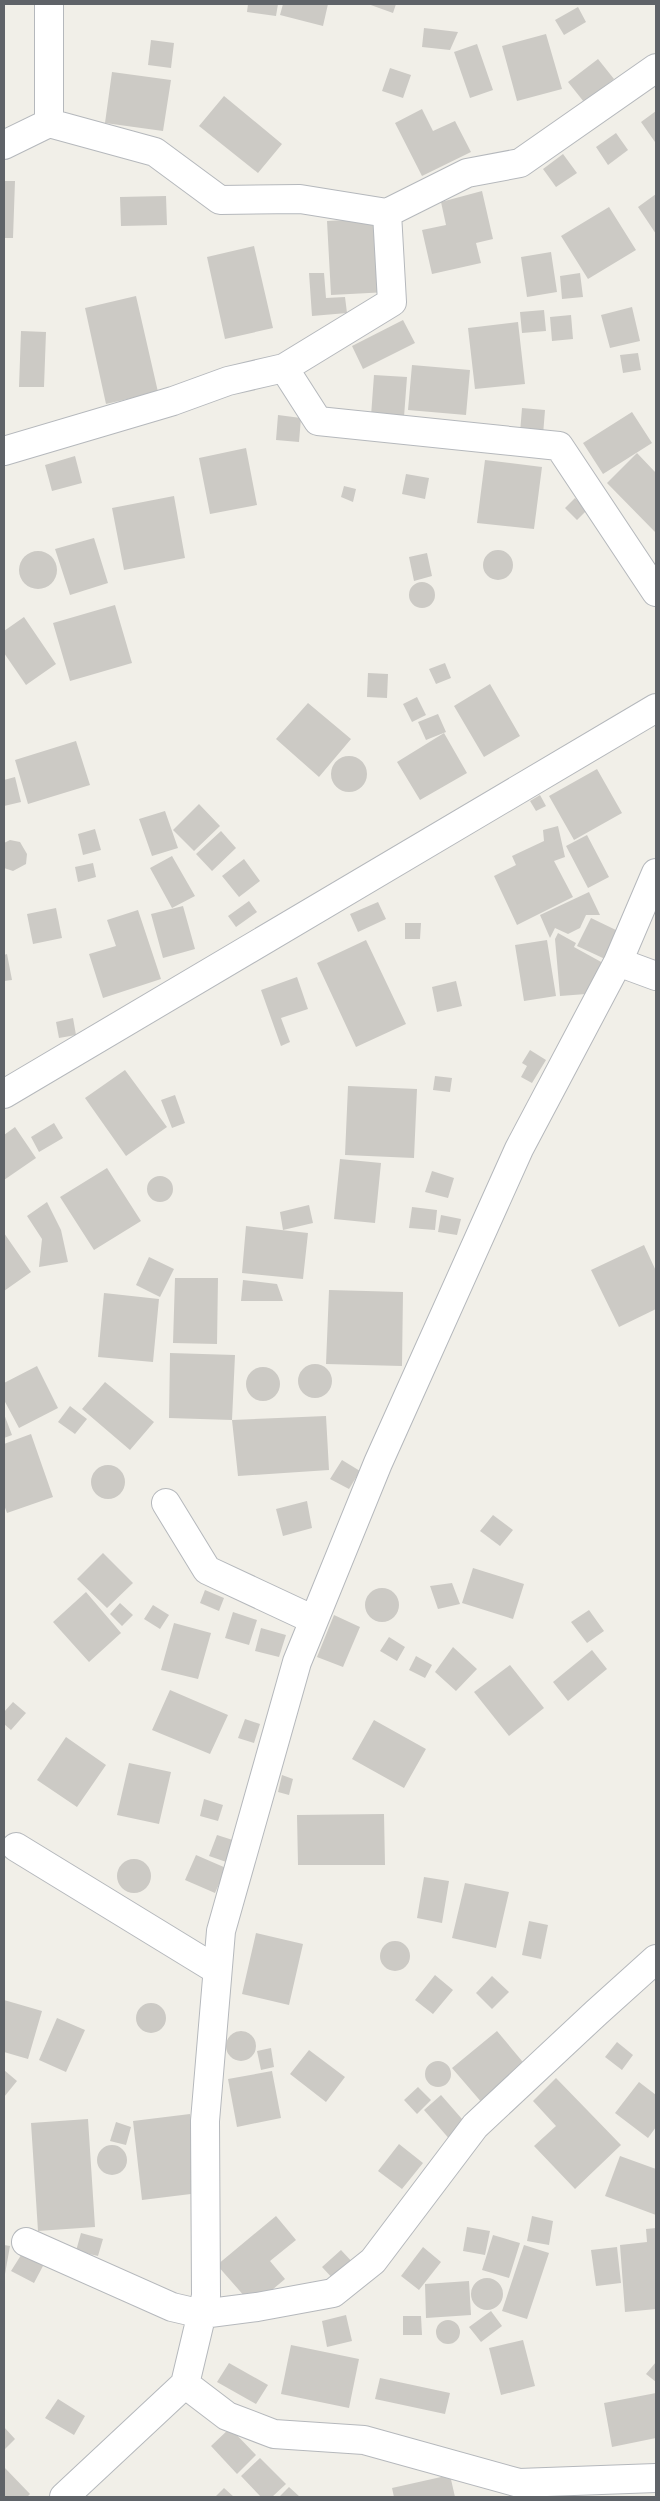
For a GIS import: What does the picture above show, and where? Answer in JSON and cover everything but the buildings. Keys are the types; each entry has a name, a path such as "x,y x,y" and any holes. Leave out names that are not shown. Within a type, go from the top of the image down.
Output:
{"street":[{"path":"49,4 50,123"},
{"path":"4,145 50,123 155,152 220,200 300,199 387,213 467,173 520,162 656,68"},
{"path":"4,451 173,401 228,381 284,368 392,302 387,213"},
{"path":"284,368 318,421 560,446 656,592"},
{"path":"4,1094 656,708"},
{"path":"64,2497 184,2384 206,2296 205,2121 221,1931 297,1662 378,1463 519,1150 618,962 656,872"},
{"path":"618,962 656,976"},
{"path":"166,1503 207,1570 314,1620"},
{"path":"16,1847 217,1970"},
{"path":"26,2242 172,2307 202,2314 257,2307 333,2293 373,2261 475,2126 656,1959"},
{"path":"184,2384 227,2416 274,2434 364,2440 519,2482 656,2478"}]}
